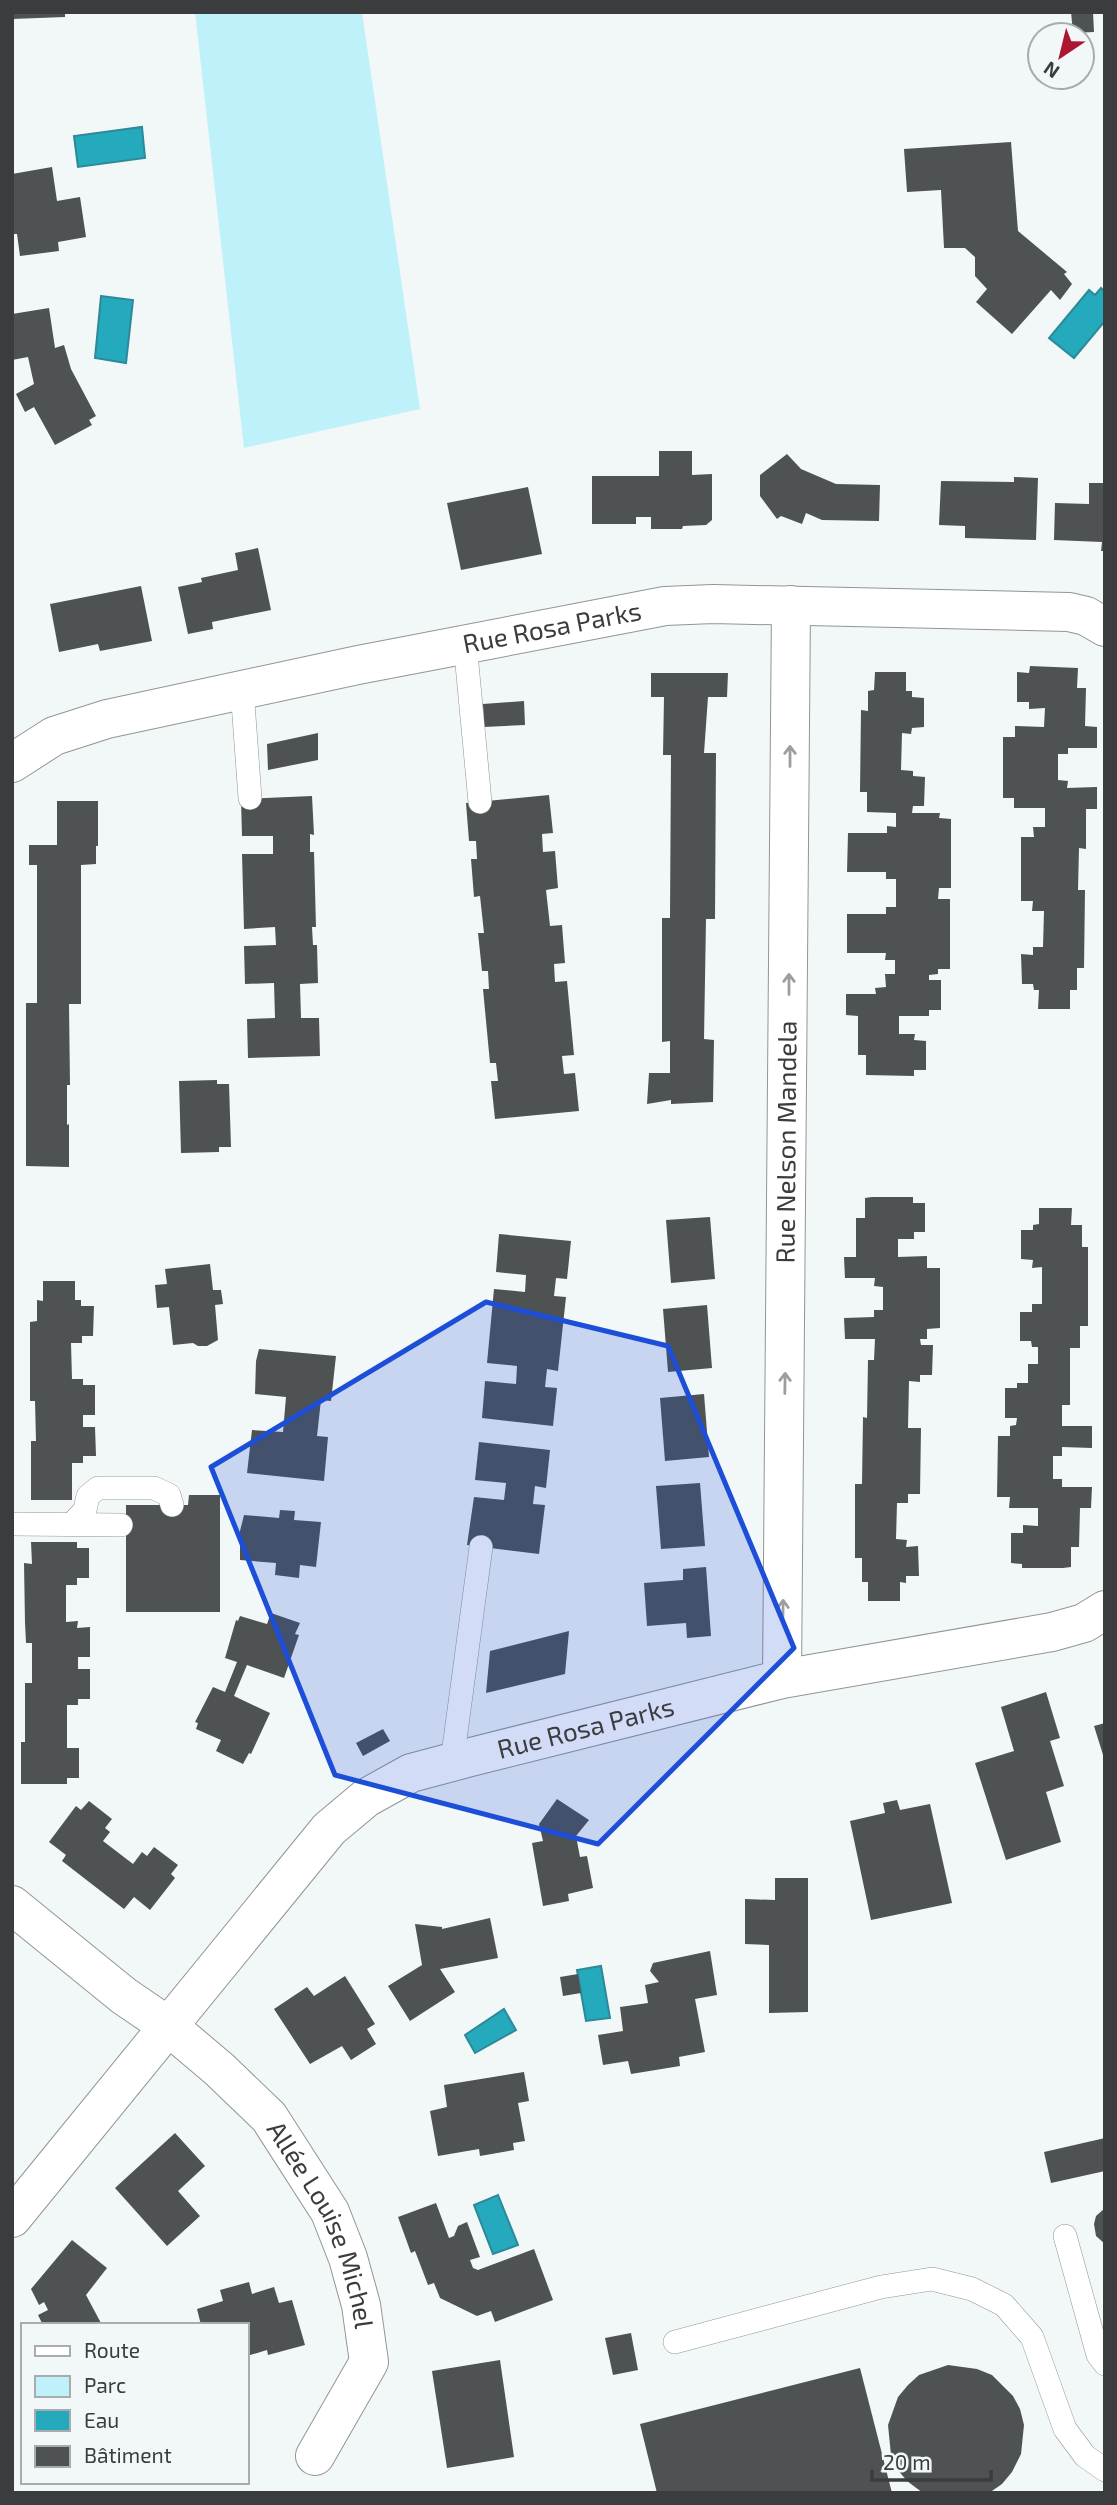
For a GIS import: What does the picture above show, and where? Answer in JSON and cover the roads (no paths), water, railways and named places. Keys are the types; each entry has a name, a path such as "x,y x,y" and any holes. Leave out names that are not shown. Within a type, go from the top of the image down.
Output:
{"street":[{"name":"Rue Rosa Parks","path":"12,763 54,736 82,726 242,689 465,643 664,606 791,605 1069,612 1086,616 1105,627"},
{"name":"Rue Nelson Mandela","path":"782,1679 791,605"},
{"name":"Rue Rosa Parks","path":"12,2218 329,1829 366,1798 411,1773 452,1762 782,1679 1052,1632 1084,1623 1105,1610"},
{"path":"12,1905 124,1996 168,2026"},
{"name":"Allée Louise Michel","path":"168,2026 219,2069 269,2117 330,2212 348,2258 360,2305 369,2362 315,2456"}],"lane":[{"path":"465,643 480,802"},
{"path":"242,689 250,798"},
{"path":"72,1524 85,1510 88,1496 99,1488 154,1488 169,1495 172,1505"},
{"path":"17,1524 121,1525"},
{"path":"452,1762 481,1547"},
{"path":"1065,2236 1098,2355 1105,2364"},
{"path":"675,2342 881,2287 932,2280 972,2289 1004,2305 1032,2337 1065,2429 1085,2456 1105,2470"}],"water":[{"path":"142,127 145,158 78,167 74,136"},
{"path":"1101,288 1105,292 1105,321 1074,358 1049,338 1089,290 1095,295"},
{"path":"101,296 133,300 126,363 95,358"},
{"path":"601,1966 610,2018 586,2021 577,1970"},
{"path":"504,2009 516,2030 475,2053 465,2035"},
{"path":"498,2195 518,2245 493,2254 474,2205"}]}
